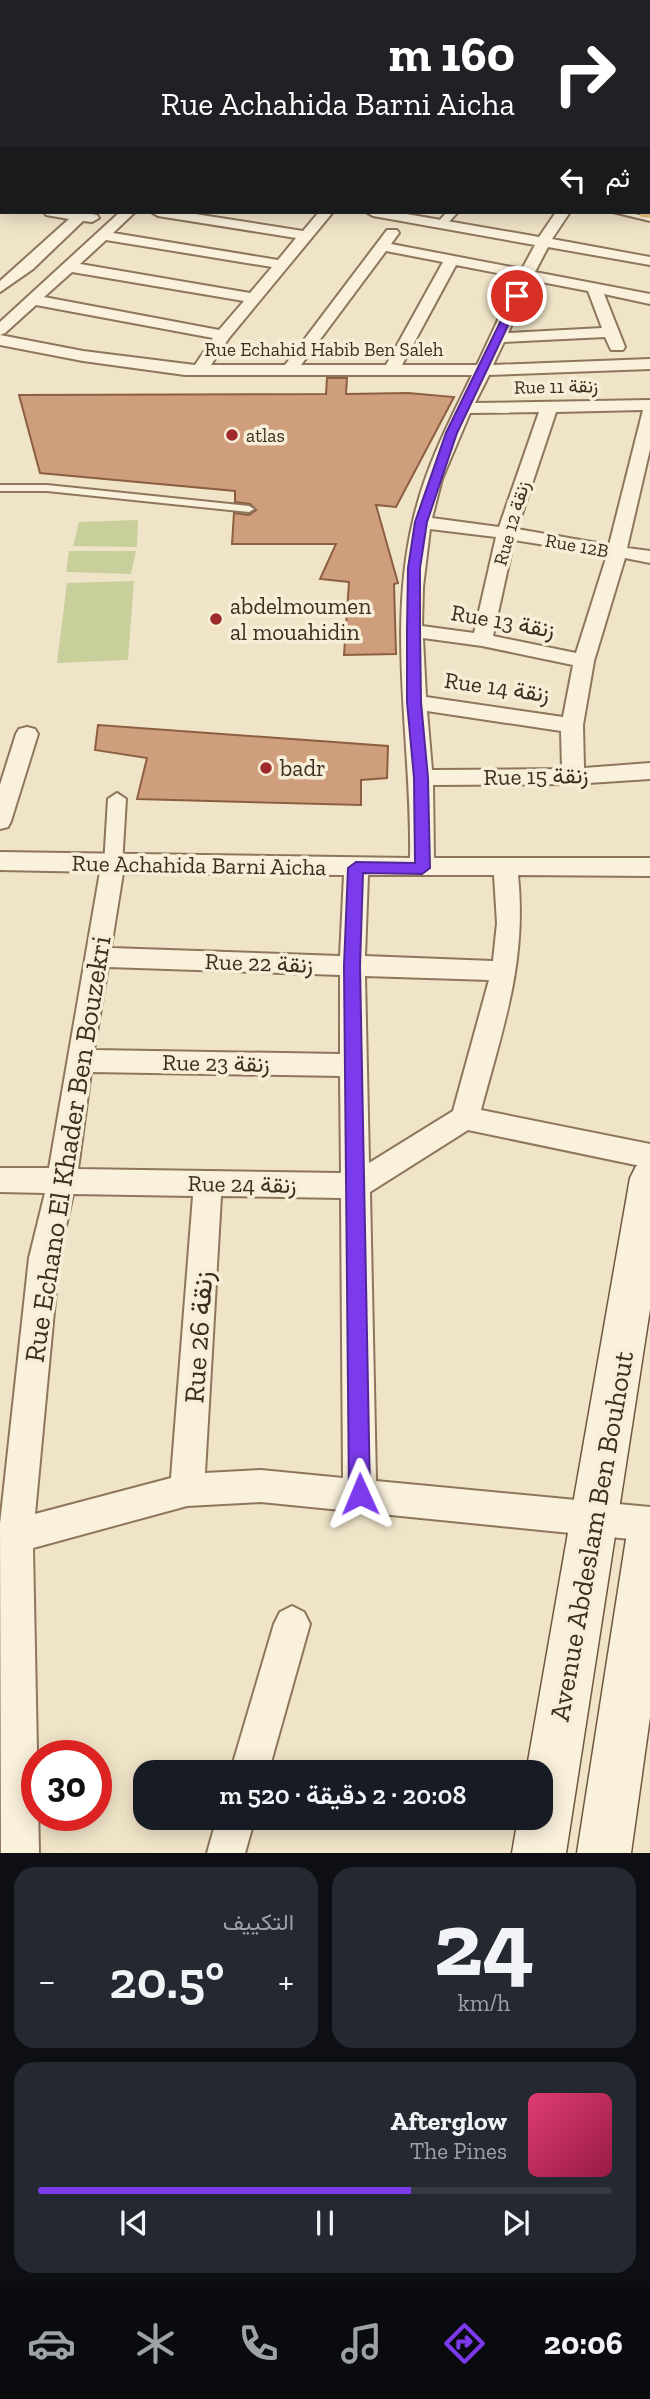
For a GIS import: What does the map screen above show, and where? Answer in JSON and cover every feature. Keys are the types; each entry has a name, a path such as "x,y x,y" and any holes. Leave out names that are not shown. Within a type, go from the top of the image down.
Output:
{"main road":[{"name":"Avenue Abdeslam Ben Bouhout","path":"539,1853 650,1178"},
{"path":"604,1853 650,1539"}],"street":[{"path":"66,214 122,217"},
{"path":"170,214 307,236"},
{"path":"200,370 223,335 324,214"},
{"path":"389,214 447,217 542,240 650,261"},
{"path":"422,868 421,778 414,702 414,568 421,522 441,459 463,408 484,370 542,240 562,214"},
{"path":"0,288 28,266 80,216"},
{"path":"290,368 405,216"},
{"path":"0,330 122,217"},
{"path":"104,236 284,265"},
{"path":"382,246 650,299"},
{"path":"392,369 452,260"},
{"path":"70,267 255,298"},
{"path":"594,288 624,364"},
{"path":"34,300 223,335"},
{"path":"498,338 611,332"},
{"name":"Rue Echahid Habib Ben Saleh","path":"0,340 157,368 200,370 484,370 650,364"},
{"name":"Rue 11 زنقة","path":"463,408 650,405"},
{"name":"Rue 12 زنقة","path":"482,640 506,533 549,408"},
{"path":"573,776 572,725 584,661 617,552 650,412"},
{"name":"Rue 12B","path":"421,522 650,557"},
{"name":"Rue 13 زنقة","path":"414,631 482,640 584,661"},
{"name":"Rue 14 زنقة","path":"414,702 572,725"},
{"path":"0,821 27,734"},
{"name":"Rue 15 زنقة","path":"421,778 573,776 650,771"},
{"path":"113,865 117,799"},
{"name":"Rue Achahida Barni Aicha","path":"0,861 356,868 650,867"},
{"name":"Rue Echano El Khader Ben Bouzekri","path":"20,1853 8,1538 44,1258 62,1179 79,1061 113,865"},
{"path":"465,1118 503,971 508,941 509,910 505,866"},
{"path":"356,868 352,966 360,1494"},
{"name":"Rue 22 زنقة","path":"98,957 503,971"},
{"name":"Rue 23 زنقة","path":"79,1061 354,1065"},
{"path":"355,1186 465,1118 650,1156"},
{"name":"Rue 24 زنقة","path":"0,1180 355,1186"},
{"name":"Rue 26 زنقة","path":"187,1490 208,1184"},
{"path":"8,1538 187,1490 261,1486 650,1524"},
{"path":"253,1760 292,1624"},
{"path":"226,1853 233,1830"}],"lane":[{"path":"626,214 650,219"},
{"path":"0,488 47,488 249,509"}],"green space":[{"path":"138,520 137,547 73,546 79,522"},
{"path":"69,551 136,551 131,574 66,572"},
{"path":"134,581 128,660 57,663 67,583"}],"building":[{"name":"atlas","path":"327,378 347,378 346,394 408,393 454,397 396,507 376,505 398,583 394,584 396,654 344,655 349,582 320,579 336,544 232,544 234,513 249,515 256,510 250,504 235,502 235,491 40,473 19,395 326,394"},
{"name":"badr","path":"98,725 388,746 387,778 361,780 361,805 137,799 147,758 95,750"}],"place":[{"name":"atlas","path":"232,435"},
{"name":"abdelmoumen al mouahidin","path":"216,619"},
{"name":"badr","path":"266,768"}],"route":[{"path":"360,1494 352,966 356,868 422,868 421,778 414,702 414,568 421,522 451,433 484,370 517,296"}]}
